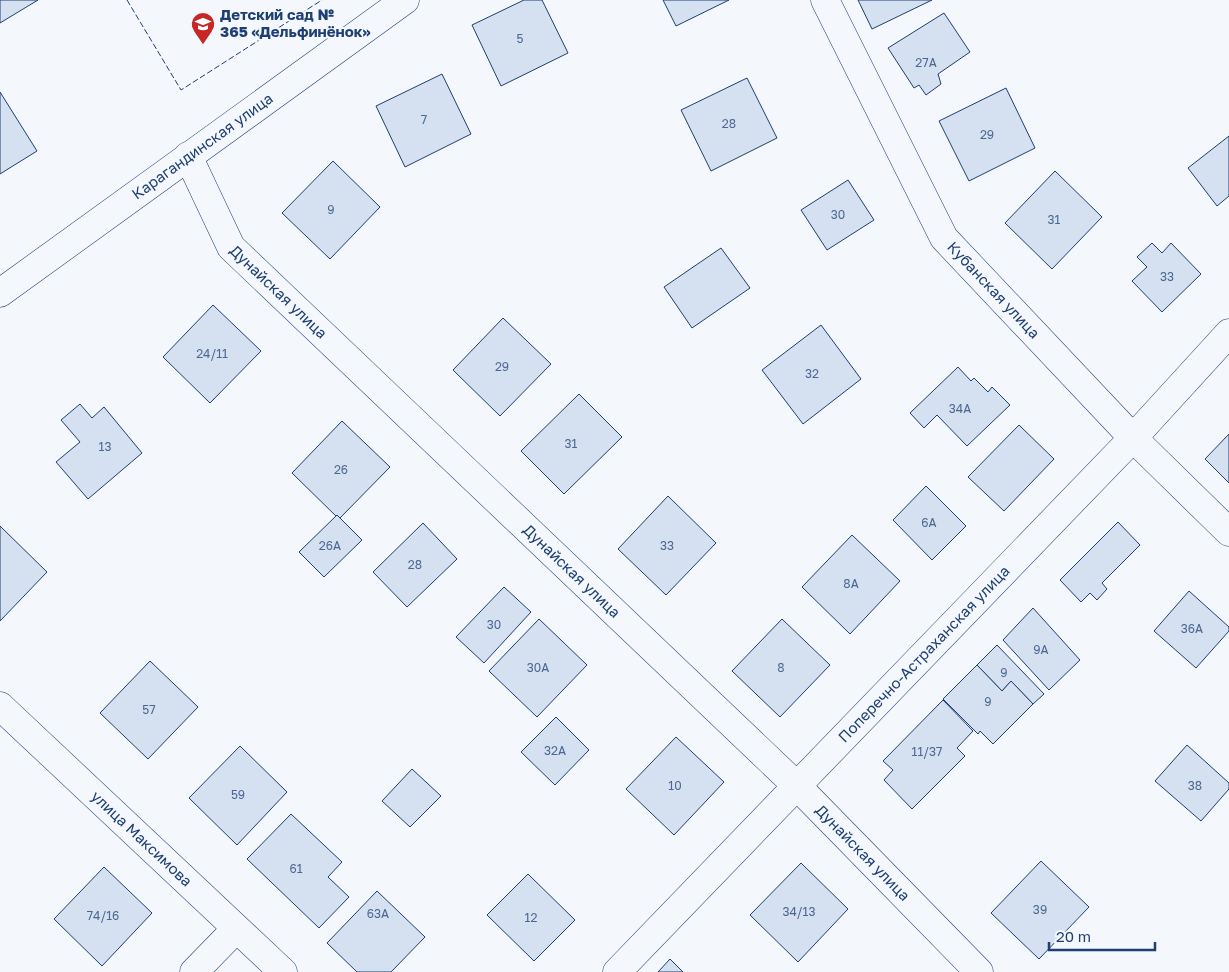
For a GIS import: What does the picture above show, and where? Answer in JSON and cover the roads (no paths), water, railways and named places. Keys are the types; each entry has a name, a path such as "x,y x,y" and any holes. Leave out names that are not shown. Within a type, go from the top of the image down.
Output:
{"street":[{"name":"Карагандинская улица","path":"0,293 405,0"},
{"name":"Кубанская улица","path":"825,0 944,238 1133,438 1229,532"},
{"name":"Дунайская улица","path":"188,156 231,246 797,786 979,972"},
{"name":"Поперечно-Астраханская улица","path":"617,972 1133,438 1229,333"},
{"name":"улица Максимова","path":"0,706 283,972"},
{"path":"194,972 236,929"}],"place":[{"name":"Детский сад № 365 «Дельфинёнок»","path":"203,45"}]}
